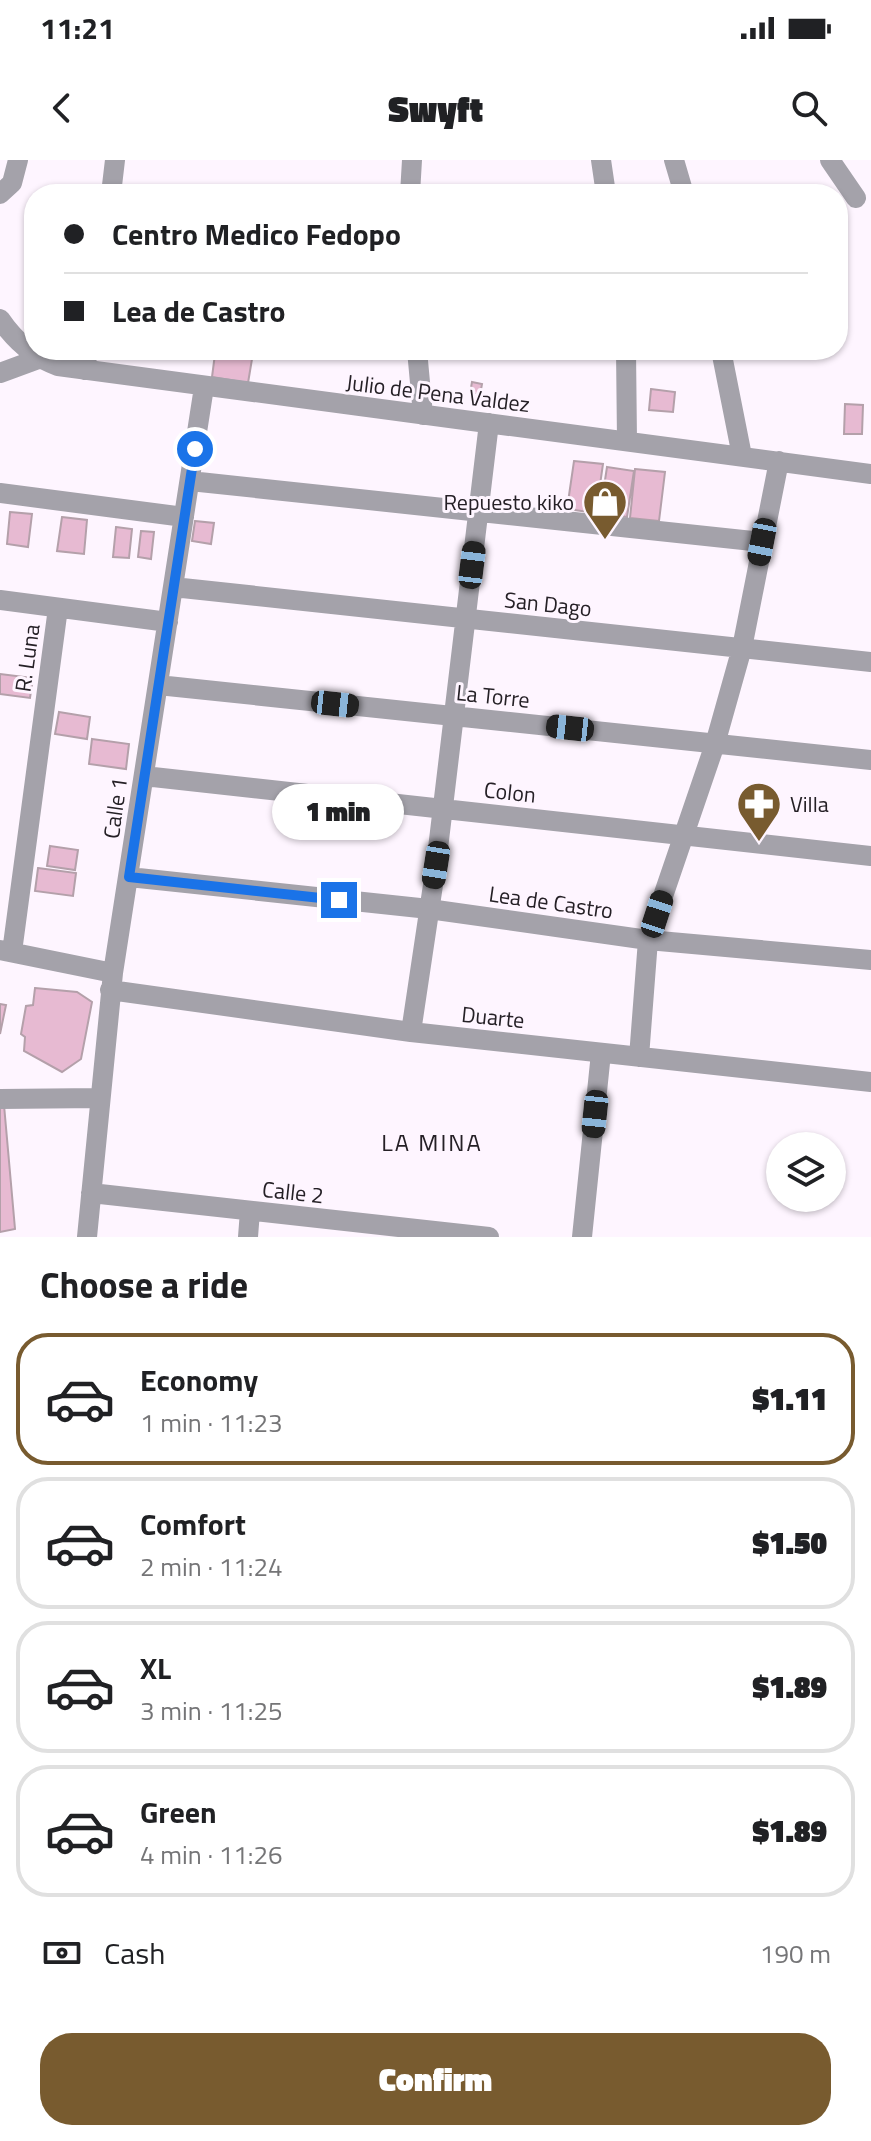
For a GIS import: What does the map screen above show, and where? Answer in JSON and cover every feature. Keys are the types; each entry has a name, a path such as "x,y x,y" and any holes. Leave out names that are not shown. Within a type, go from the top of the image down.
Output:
{"street":[{"path":"0,194 12,183 18,160"},
{"path":"112,184 115,160"},
{"path":"411,184 412,160"},
{"path":"601,160 605,184"},
{"path":"674,160 681,184"},
{"path":"830,160 845,184"},
{"name":"Julio de Pena Valdez","path":"5,326 24,345"},
{"path":"0,373 35,360"},
{"name":"Julio de Pena Valdez","path":"41,360 58,366 86,360 204,387 871,474"},
{"path":"418,360 423,415"},
{"path":"626,360 627,441"},
{"path":"723,360 742,456"},
{"name":"Calle 1","path":"87,1237 112,981 204,387"},
{"path":"411,1032 454,716 489,423"},
{"path":"639,1057 648,940 715,744 742,648 779,461"},
{"path":"190,481 762,542"},
{"path":"0,493 184,517"},
{"name":"San Dago","path":"173,587 871,662"},
{"path":"0,600 168,622"},
{"name":"R. Luna","path":"6,951 58,608"},
{"name":"La Torre","path":"158,685 871,760"},
{"name":"Colon","path":"144,776 871,856"},
{"name":"Lea de Castro","path":"129,877 429,909 648,940 871,960"},
{"name":"Duarte","path":"6,951 112,981 411,1032 871,1082"},
{"path":"582,1237 601,1053"},
{"path":"0,1099 99,1098"},
{"name":"Calle 2","path":"91,1193 413,1233 489,1237"},
{"path":"248,1237 250,1211"}],"building":[{"path":"214,360 252,360 248,383 212,377"},
{"path":"472,382 482,384 480,395 470,393"},
{"path":"651,389 675,392 673,412 649,410"},
{"path":"845,404 863,405 862,434 844,434"},
{"path":"574,461 603,464 596,513 567,509"},
{"path":"607,467 634,471 627,517 600,513"},
{"path":"635,469 665,472 659,521 630,518"},
{"path":"10,512 32,514 28,547 7,544"},
{"path":"62,517 87,520 84,554 57,551"},
{"path":"195,521 214,523 211,544 192,541"},
{"path":"116,527 132,529 129,558 113,557"},
{"path":"141,531 154,532 151,559 138,557"},
{"path":"0,674 33,678 30,698 0,694"},
{"path":"59,712 90,717 87,739 55,734"},
{"path":"92,739 129,744 126,769 89,764"},
{"path":"50,846 78,850 75,870 47,866"},
{"path":"38,868 76,873 73,896 35,891"},
{"path":"35,988 77,992 92,1002 81,1059 62,1072 24,1051 25,1037 21,1034 26,1006 33,1005"},
{"path":"0,1004 6,1005 0,1034"},
{"path":"0,1105 4,1105 15,1229 0,1232"}],"place":[{"name":"Repuesto kiko","path":"605,541"},
{"name":"Villa","path":"759,843"}],"district":[{"name":"LA MINA","path":"432,1143"}],"route":[{"path":"195,449 129,877 339,900"}]}
